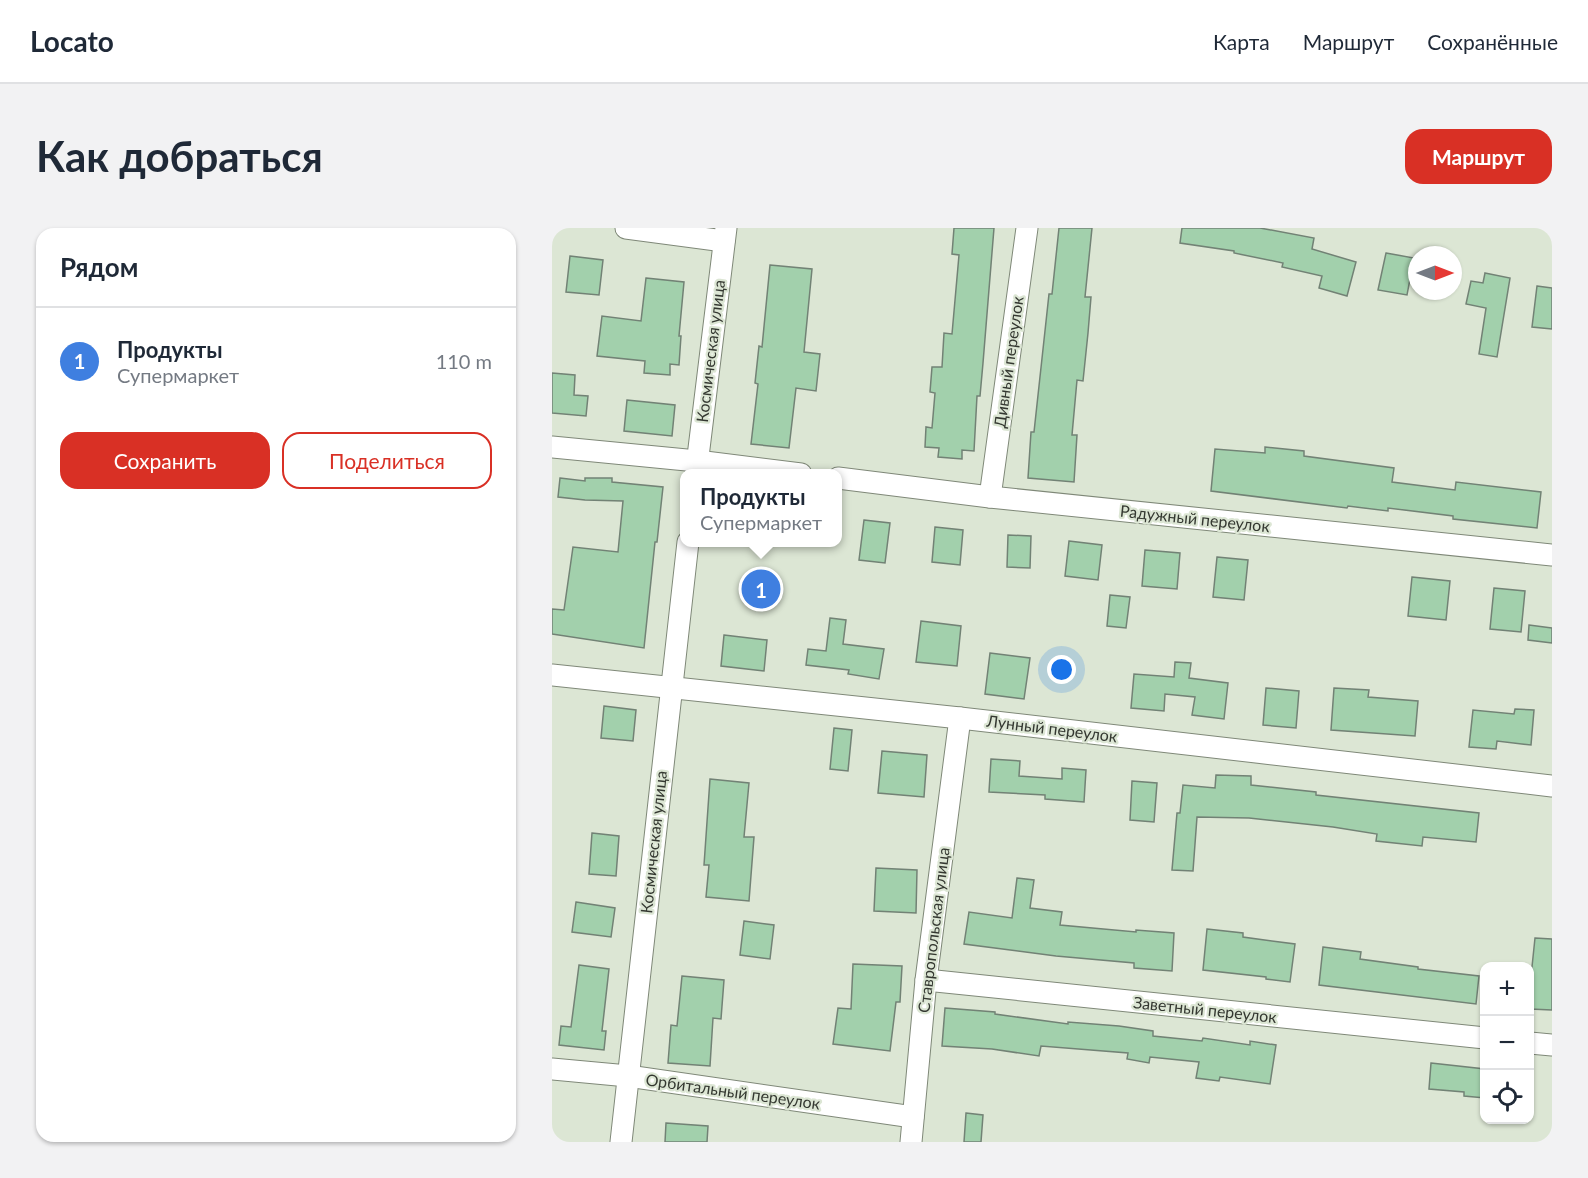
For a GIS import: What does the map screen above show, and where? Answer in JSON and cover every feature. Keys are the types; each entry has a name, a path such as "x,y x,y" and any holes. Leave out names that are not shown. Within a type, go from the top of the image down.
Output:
{"street":[{"path":"626,228 724,235"},
{"name":"Дивный переулок","path":"990,497 1027,228"},
{"name":"Космическая улица","path":"697,467 724,235"},
{"path":"552,447 727,469"},
{"name":"Радужный переулок","path":"842,479 990,497 1552,555"},
{"name":"Космическая улица","path":"621,1142 687,547"},
{"name":"Лунный переулок","path":"552,675 960,718 1552,786"},
{"name":"Ставропольская улица","path":"911,1142 926,980 960,718"},
{"name":"Заветный переулок","path":"926,980 1480,1037"},
{"path":"1534,1043 1552,1045"},
{"name":"Орбитальный переулок","path":"552,1069 628,1077 913,1117"}],"building":[{"path":"954,228 994,228 980,396 977,396 974,451 962,450 962,459 938,457 939,448 925,447 926,427 932,428 935,393 930,392 932,367 942,367 944,333 952,334 959,255 952,254"},
{"path":"1059,228 1092,228 1085,297 1091,297 1088,333 1083,381 1077,380 1072,435 1077,435 1074,482 1028,478 1031,432 1034,432 1049,294 1052,294"},
{"path":"1182,228 1260,228 1314,238 1312,249 1356,262 1347,296 1319,288 1322,276 1282,267 1283,263 1234,253 1234,251 1180,243"},
{"path":"1386,253 1408,257 1407,295 1378,290"},
{"path":"570,256 603,260 599,295 566,292"},
{"path":"770,265 812,269 804,352 820,354 816,391 796,388 789,448 751,444 758,384 755,383 759,346 762,347"},
{"path":"1485,273 1510,278 1497,357 1479,354 1486,308 1466,304 1471,281 1483,283"},
{"path":"646,278 684,282 679,365 670,364 670,375 644,373 645,361 597,356 602,316 641,321"},
{"path":"1537,286 1552,288 1552,329 1532,327"},
{"path":"552,373 575,375 574,395 588,396 586,416 552,413"},
{"path":"627,400 675,405 672,436 624,431"},
{"path":"1265,447 1304,451 1304,456 1394,468 1392,482 1455,490 1456,482 1541,492 1537,528 1453,519 1453,516 1388,508 1388,511 1348,506 1347,508 1211,491 1215,449 1265,453"},
{"path":"560,478 585,481 585,478 612,478 612,482 663,487 644,648 552,634 552,609 564,610 573,547 618,552 623,501 558,497"},
{"path":"864,520 890,523 885,563 859,560"},
{"path":"935,527 963,530 960,565 932,562"},
{"path":"1008,535 1031,536 1030,568 1007,567"},
{"path":"1069,541 1102,545 1098,580 1065,576"},
{"path":"1145,550 1180,553 1177,589 1142,586"},
{"path":"1217,557 1248,560 1244,600 1213,597"},
{"path":"1412,577 1450,581 1446,620 1408,616"},
{"path":"1494,588 1525,591 1521,632 1490,629"},
{"path":"1110,595 1130,597 1126,628 1107,626"},
{"path":"830,618 846,620 843,644 884,649 879,679 848,674 849,670 806,665 808,649 826,651"},
{"path":"921,621 961,626 957,666 916,662"},
{"path":"1529,625 1552,628 1552,643 1528,640"},
{"path":"724,635 767,640 764,671 721,666"},
{"path":"990,653 1030,658 1024,699 985,694"},
{"path":"1175,662 1191,663 1189,678 1228,683 1224,719 1192,715 1195,697 1165,694 1164,711 1131,708 1134,674 1174,677"},
{"path":"1266,688 1299,691 1296,728 1263,725"},
{"path":"1334,688 1369,690 1368,697 1418,701 1415,736 1331,730"},
{"path":"604,706 636,710 633,741 601,738"},
{"path":"1515,709 1534,710 1531,745 1497,741 1496,749 1469,747 1473,710 1514,714"},
{"path":"834,728 852,730 848,771 830,769"},
{"path":"882,751 927,755 924,797 878,793"},
{"path":"991,759 1020,761 1019,776 1062,779 1062,768 1086,770 1084,802 1045,799 1045,795 989,792"},
{"path":"1216,775 1251,776 1251,785 1316,792 1316,795 1479,813 1476,842 1423,837 1422,846 1376,841 1377,834 1333,827 1249,818 1197,817 1193,871 1172,870 1177,813 1180,813 1183,785 1215,788"},
{"path":"710,779 749,783 744,837 754,837 749,901 706,897 709,865 704,865"},
{"path":"1132,781 1157,783 1154,822 1130,820"},
{"path":"592,833 619,836 616,876 589,874"},
{"path":"876,868 917,870 916,913 874,911"},
{"path":"1017,878 1034,880 1030,908 1062,912 1060,925 1174,933 1172,971 1134,968 1134,963 964,944 969,912 1012,918"},
{"path":"576,902 615,908 611,937 572,932"},
{"path":"744,921 774,925 770,959 740,955"},
{"path":"1207,929 1243,933 1243,937 1295,944 1290,982 1203,970"},
{"path":"1535,938 1552,939 1552,1010 1534,1009 1532,962"},
{"path":"1323,947 1361,952 1360,959 1479,976 1476,1004 1319,985"},
{"path":"853,964 902,966 900,1002 896,1002 890,1051 833,1044 838,1008 851,1009"},
{"path":"579,965 609,969 602,1031 606,1031 604,1050 559,1045 561,1026 571,1027"},
{"path":"682,976 724,980 721,1019 713,1018 710,1066 668,1063 671,1025 677,1026"},
{"path":"945,1008 995,1012 995,1014 1068,1024 1068,1022 1119,1026 1153,1031 1153,1036 1202,1041 1203,1038 1250,1045 1250,1041 1276,1045 1270,1084 1220,1077 1219,1081 1196,1078 1199,1062 1150,1057 1149,1063 1127,1059 1128,1053 1041,1046 1039,1056 992,1049 942,1046"},
{"path":"1431,1063 1480,1068 1480,1098 1464,1096 1464,1092 1429,1089"},
{"path":"966,1113 983,1115 981,1142 964,1142"},
{"path":"666,1123 708,1126 707,1142 665,1142"}],"place":[{"name":"Продукты","path":"761,589"}]}
